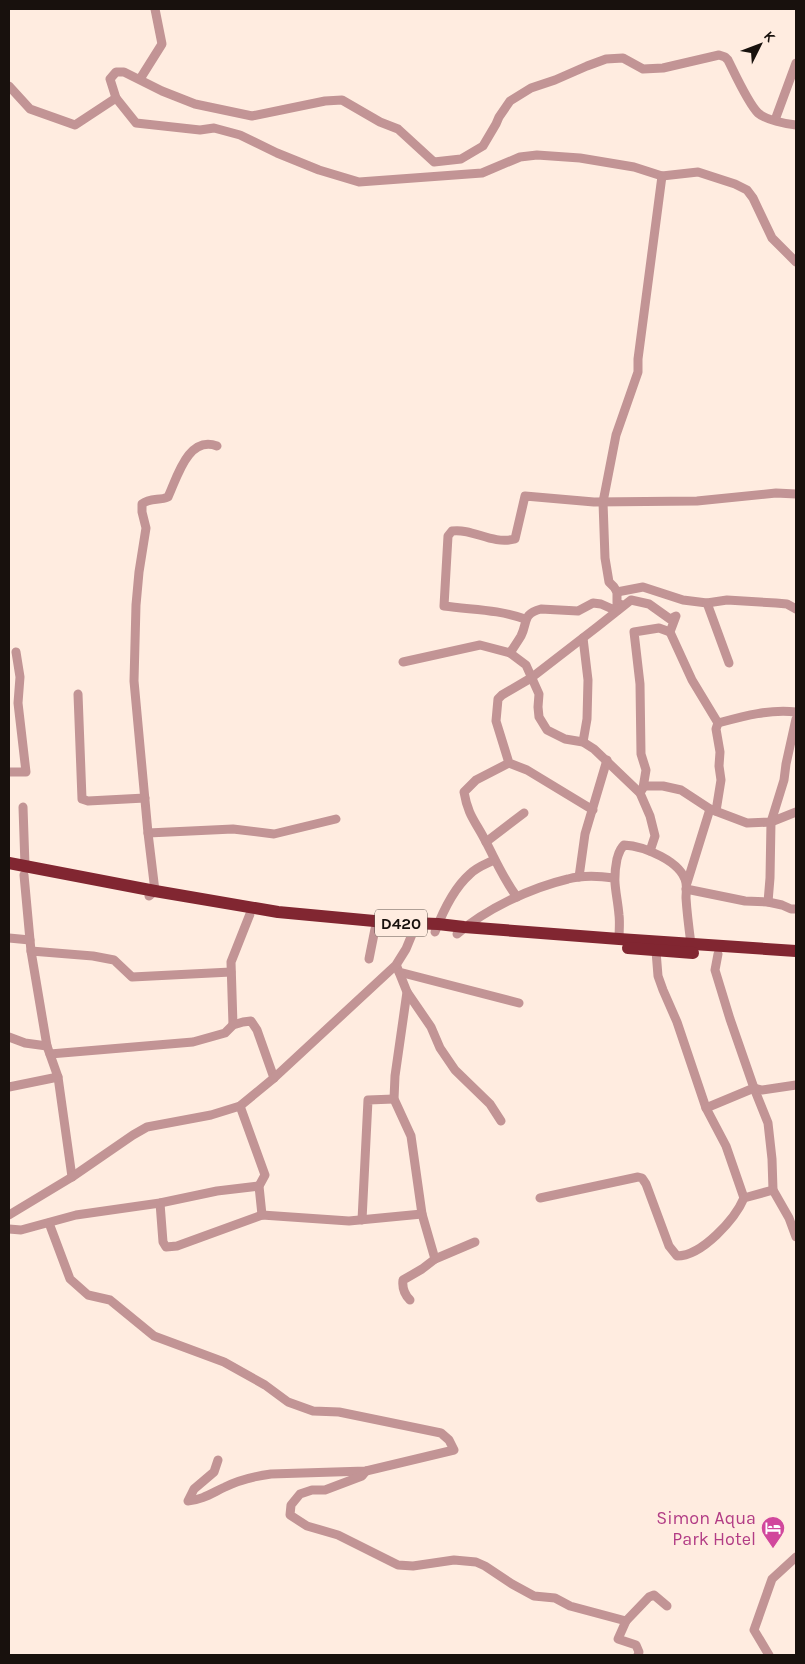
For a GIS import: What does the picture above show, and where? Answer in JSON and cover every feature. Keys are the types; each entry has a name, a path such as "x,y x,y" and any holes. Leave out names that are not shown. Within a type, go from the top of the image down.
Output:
{"highway":[{"name":"D420","path":"9,863 25,871"},
{"name":"D420","path":"9,871 25,871 294,921 413,932 436,928"},
{"name":"D420","path":"152,894 278,912 656,951 796,955"},
{"name":"D420","path":"460,931 691,944 796,955"}],"street":[{"path":"140,79 162,44 155,9"},
{"path":"796,125 759,114 725,57 719,55 662,68 643,69 623,58 606,59 531,88 510,101 483,146 461,159 434,162 398,129 380,122 342,100 325,101 252,116 195,104 162,91 124,72 116,72 110,79 116,98 136,123 200,130 214,128 240,134 310,167 359,182 482,173 520,157 537,155 580,158 634,167 662,176 698,172 747,190 753,198 772,238 796,262"},
{"path":"775,120 796,63"},
{"path":"9,86 30,109 76,125 116,98"},
{"path":"620,608 617,603 617,592 609,582 605,558 603,502 616,435 638,372 638,359 662,176"},
{"path":"152,894 134,681 136,605 146,528 142,504 147,500 168,497 183,463 199,447 210,444 218,446"},
{"path":"525,619 491,610 470,610 444,606 448,536 452,531 459,530 490,539 506,541 515,539 526,496 603,502 697,501 776,493 796,494"},
{"path":"617,592 643,587 683,600 707,603 727,600 776,603 787,604 796,610"},
{"path":"509,763 496,721 498,699 502,695 531,678 631,600 649,604 670,619 676,616 670,632 692,680 718,723 716,729 720,752 721,780 713,810 686,886"},
{"path":"510,653 522,634 525,619 530,614 541,609 572,612 585,609 593,603 610,608 620,608"},
{"path":"707,603 729,663"},
{"path":"650,851 655,836 642,789 646,770 641,754 640,684 634,632 658,628 670,632"},
{"path":"583,638 588,680 587,719 583,742"},
{"path":"403,662 480,645 510,653 526,664 539,694 538,707 542,724 553,734 583,742 642,789 663,786 681,790 713,810 747,823 771,822 796,812"},
{"path":"9,772 26,772 18,703 20,677 16,652"},
{"path":"78,694 82,799 88,801 145,798"},
{"path":"718,723 761,713 796,712"},
{"path":"768,902 771,822 784,780 796,720"},
{"path":"579,877 585,834 607,760"},
{"path":"518,897 509,886 469,814 464,792 476,780 509,763 527,770 593,810"},
{"path":"23,807 25,871 31,950 48,1050 58,1077 72,1177"},
{"path":"486,842 524,813"},
{"path":"148,833 233,829 274,834 336,819"},
{"path":"619,939 619,913 614,878 618,853 624,845 650,851 675,865 682,873 686,886 691,944"},
{"path":"436,928 445,908 469,874 494,860"},
{"path":"460,931 480,916 518,897 546,886 579,877 599,876 614,878"},
{"path":"686,886 745,901 768,902 796,910"},
{"path":"233,1025 231,962 250,914"},
{"path":"369,960 375,929"},
{"path":"9,1215 72,1177 147,1127 211,1115 240,1106 397,968 413,932"},
{"path":"9,938 30,940"},
{"path":"31,950 114,960 132,978 231,972"},
{"path":"656,951 658,976 677,1022 706,1108 726,1146 744,1198"},
{"path":"718,954 715,970 730,1019 768,1123 774,1190 789,1218 796,1237"},
{"path":"397,968 407,992 431,1027 440,1048 455,1070 490,1104 501,1122"},
{"path":"397,968 519,1003"},
{"path":"407,992 395,1076 394,1099 411,1136 422,1214 435,1259"},
{"path":"9,1037 48,1050 193,1042 225,1033 233,1025 251,1021 257,1030 274,1078"},
{"path":"9,1087 58,1077"},
{"path":"706,1108 754,1088 762,1090 796,1085"},
{"path":"362,1220 368,1100 394,1099"},
{"path":"240,1106 265,1175 259,1186 262,1215"},
{"path":"540,1198 638,1177 642,1178 646,1184 669,1246 677,1256 682,1256 713,1238 735,1213 744,1198 774,1190"},
{"path":"9,1229 20,1230 76,1214 160,1203 259,1186"},
{"path":"160,1203 163,1242 166,1247 177,1246 262,1215 349,1221 422,1214"},
{"path":"49,1223 70,1279 88,1296 110,1300 154,1336 224,1362 265,1385 288,1402 312,1411 339,1412 441,1433 449,1440 454,1450 366,1471 259,1475 228,1485 198,1501 188,1501 194,1489 214,1472 218,1460"},
{"path":"410,1300 402,1286 403,1280 435,1259 475,1242"},
{"path":"366,1471 362,1476 325,1490 312,1490 300,1494 291,1505 290,1515 307,1526 338,1535 398,1565 413,1566 454,1560 476,1562 534,1596 555,1598 570,1606 626,1621"},
{"path":"769,1655 754,1630 772,1579 796,1557"},
{"path":"638,1655 639,1652 636,1645 618,1638 626,1621 654,1595 667,1606"}],"place":[{"name":"Simon Aqua Park Hotel","path":"773,1549"}]}
